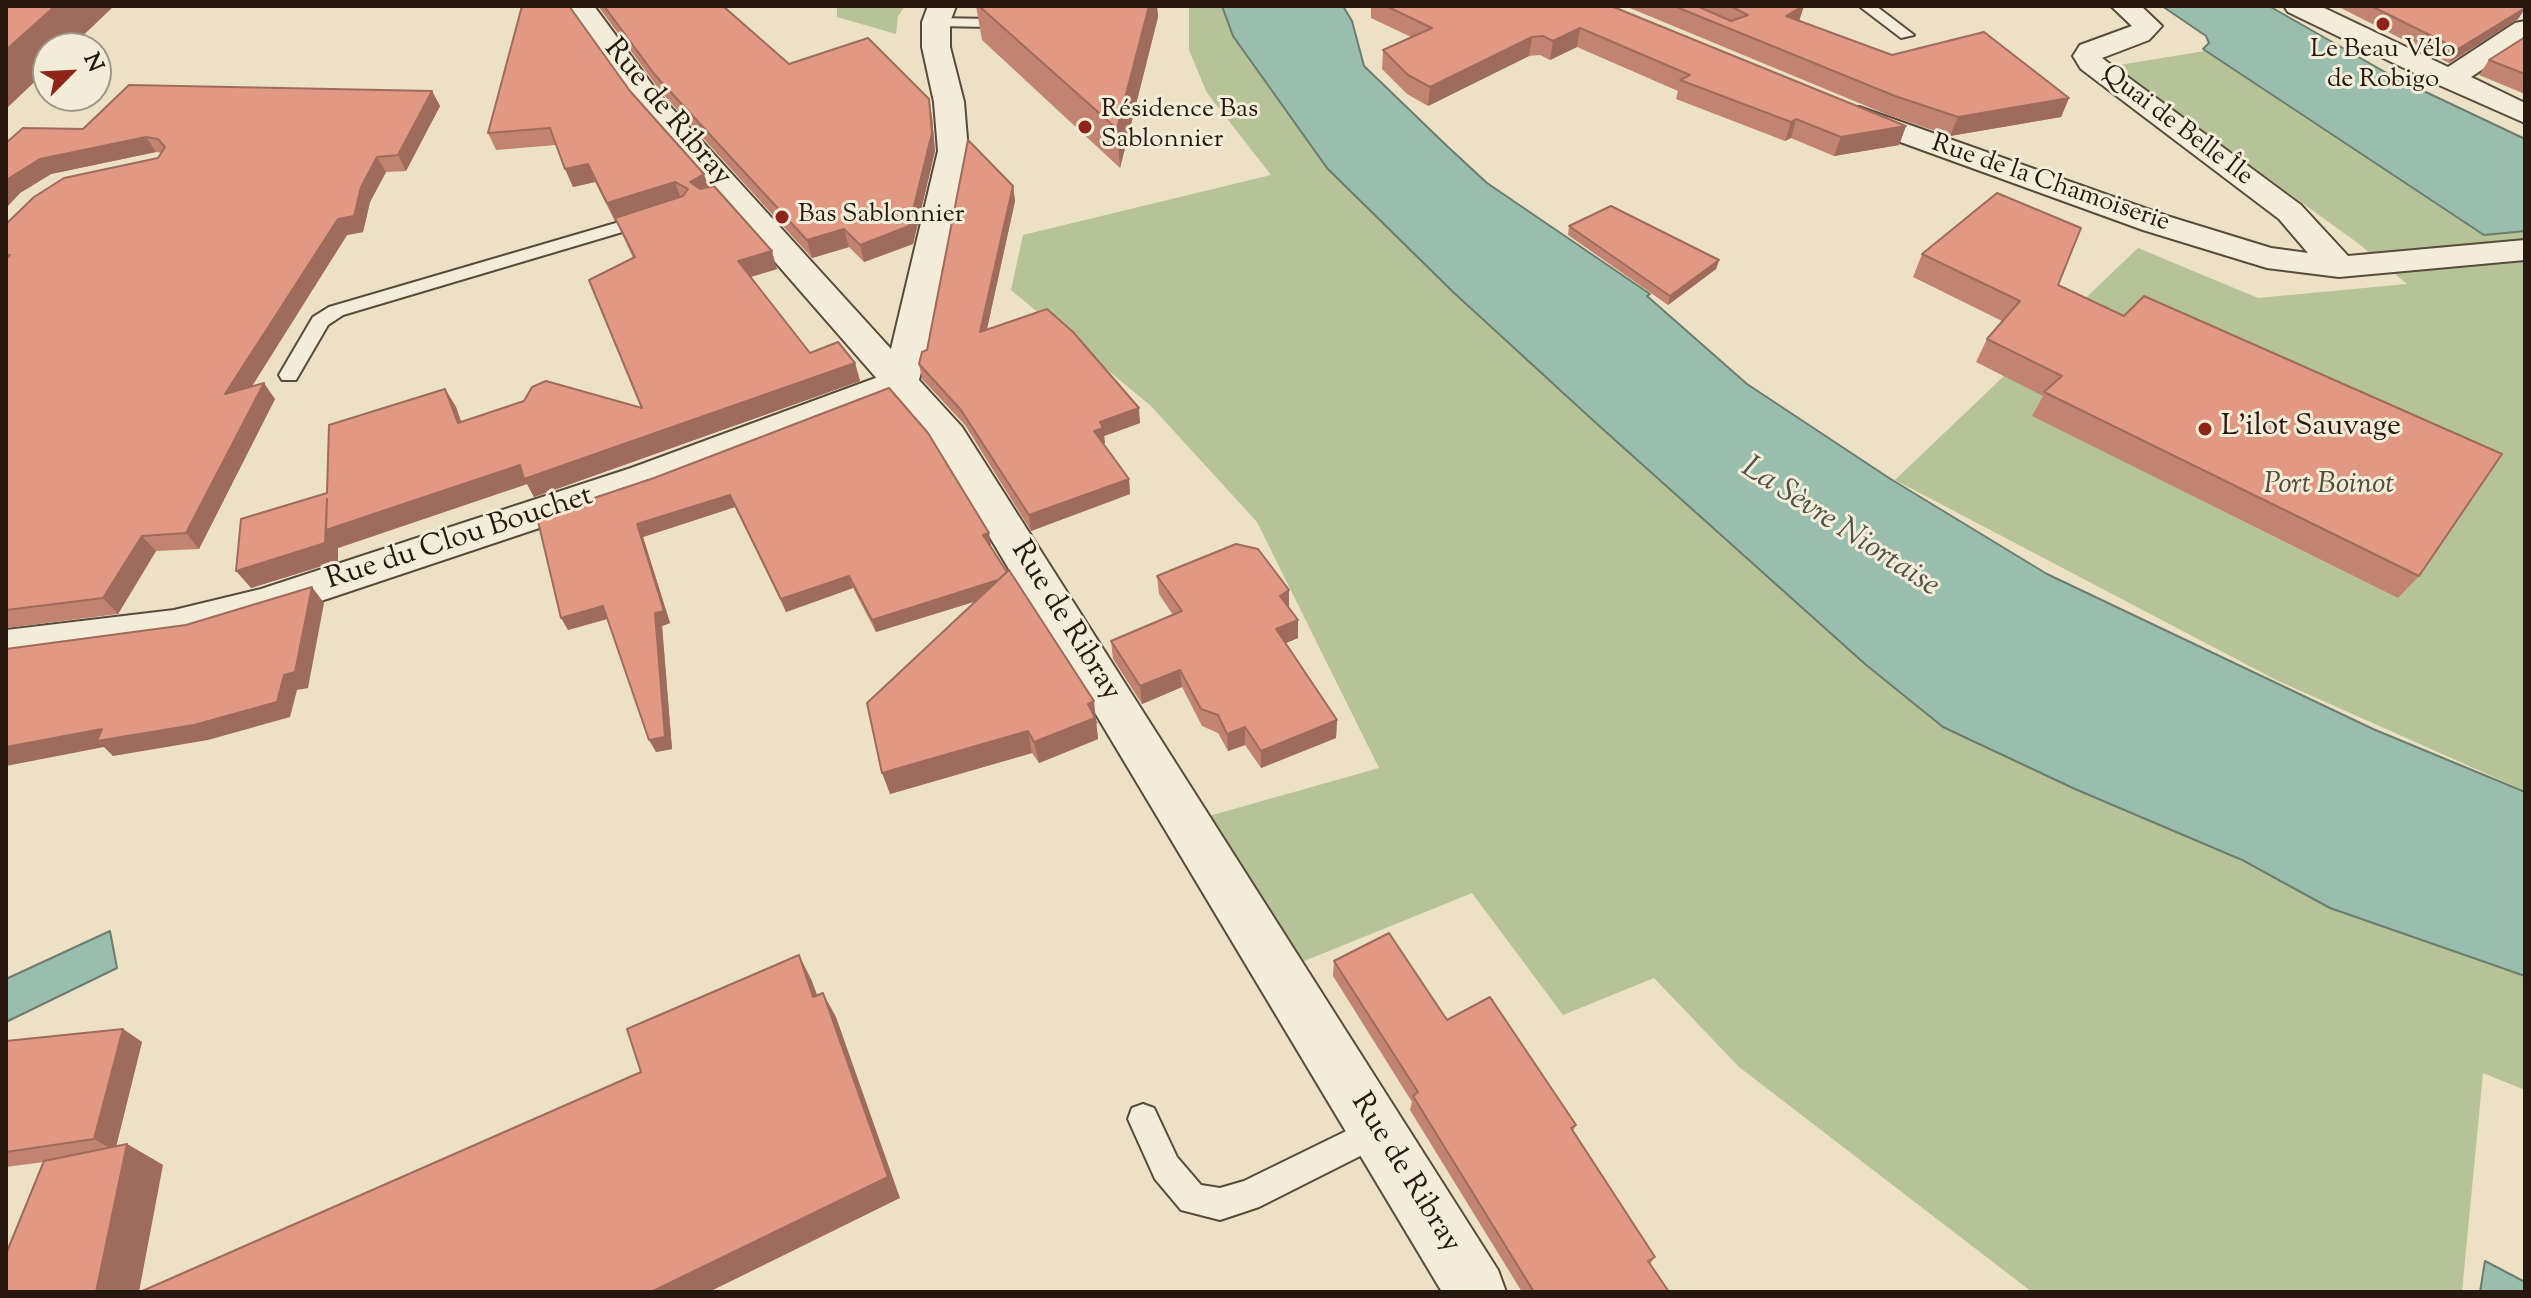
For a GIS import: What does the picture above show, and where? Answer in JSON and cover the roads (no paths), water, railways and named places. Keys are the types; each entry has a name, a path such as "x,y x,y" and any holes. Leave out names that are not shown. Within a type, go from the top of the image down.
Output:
{"street":[{"name":"Rue de Ribray","path":"580,6 719,196 900,381 956,450 1476,1292"},
{"name":"Quai de Belle Île","path":"2125,6 2148,26 2139,34 2090,51 2087,56 2091,63 2290,212 2339,267"},
{"path":"2298,6 2525,114"},
{"path":"900,381 924,292 953,151 949,102 936,47 939,14"},
{"path":"2449,79 2525,29"},
{"name":"Rue de la Chamoiserie","path":"1821,101 1876,124 2155,223 2267,258 2339,267 2525,250"},
{"name":"Rue du Clou Bouchet","path":"6,647 174,626 249,608 645,478 900,381"}],"lane":[{"path":"939,14 991,23 1062,6"},
{"path":"1070,6 1086,6"},
{"path":"1866,6 1906,35"},
{"path":"289,375 320,321 336,311 562,247 667,212"},
{"path":"1143,1119 1166,1168 1192,1199 1220,1204 1248,1196 1377,1131"}],"water":[{"name":"La Sèvre Niortaise","path":"1222,6 1343,6 1352,21 1364,66 1447,146 1487,183 1650,294 1647,296 1747,384 1889,478 2047,574 2373,729 2525,792 2525,976 2330,908 2242,860 2075,789 1943,727 1865,664 1596,423 1452,291 1327,168 1233,36"},
{"path":"2162,6 2269,6 2392,76 2525,139 2525,231 2484,235 2203,49 2209,43 2206,36"},
{"path":"110,931 117,968 6,1022 6,979"},
{"path":"2485,1261 2525,1282 2525,1292 2480,1292"}],"place":[{"name":"Le Beau Vélo de Robigo","path":"2383,24"},
{"name":"Résidence Bas Sablonnier","path":"1085,127"},
{"name":"Bas Sablonnier","path":"782,217"},
{"name":"L'ilot Sauvage","path":"2205,429"}],"park label":[{"name":"Port Boinot","path":"2329,487"}]}
